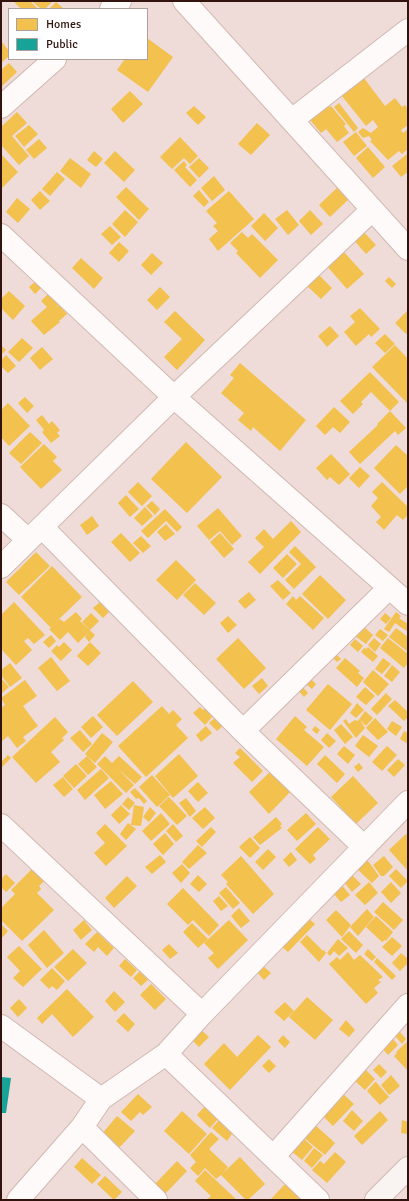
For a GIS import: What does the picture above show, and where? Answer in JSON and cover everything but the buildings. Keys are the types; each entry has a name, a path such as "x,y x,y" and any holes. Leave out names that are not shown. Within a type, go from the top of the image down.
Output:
{"street":[{"path":"184,1 408,249"},
{"path":"292,120 408,30"},
{"path":"1,107 54,60"},
{"path":"1,567 174,397 372,210"},
{"path":"1,235 174,397 408,604"},
{"path":"1,515 35,533 363,846"},
{"path":"243,731 389,588"},
{"path":"18,1200 82,1127 101,1099 166,1054 202,1014 363,846 408,802"},
{"path":"1,825 202,1014"},
{"path":"274,1156 408,1006"},
{"path":"1,1026 101,1099"},
{"path":"166,1054 274,1156 318,1200"},
{"path":"82,1127 156,1200"},
{"path":"376,1200 408,1168"}]}
